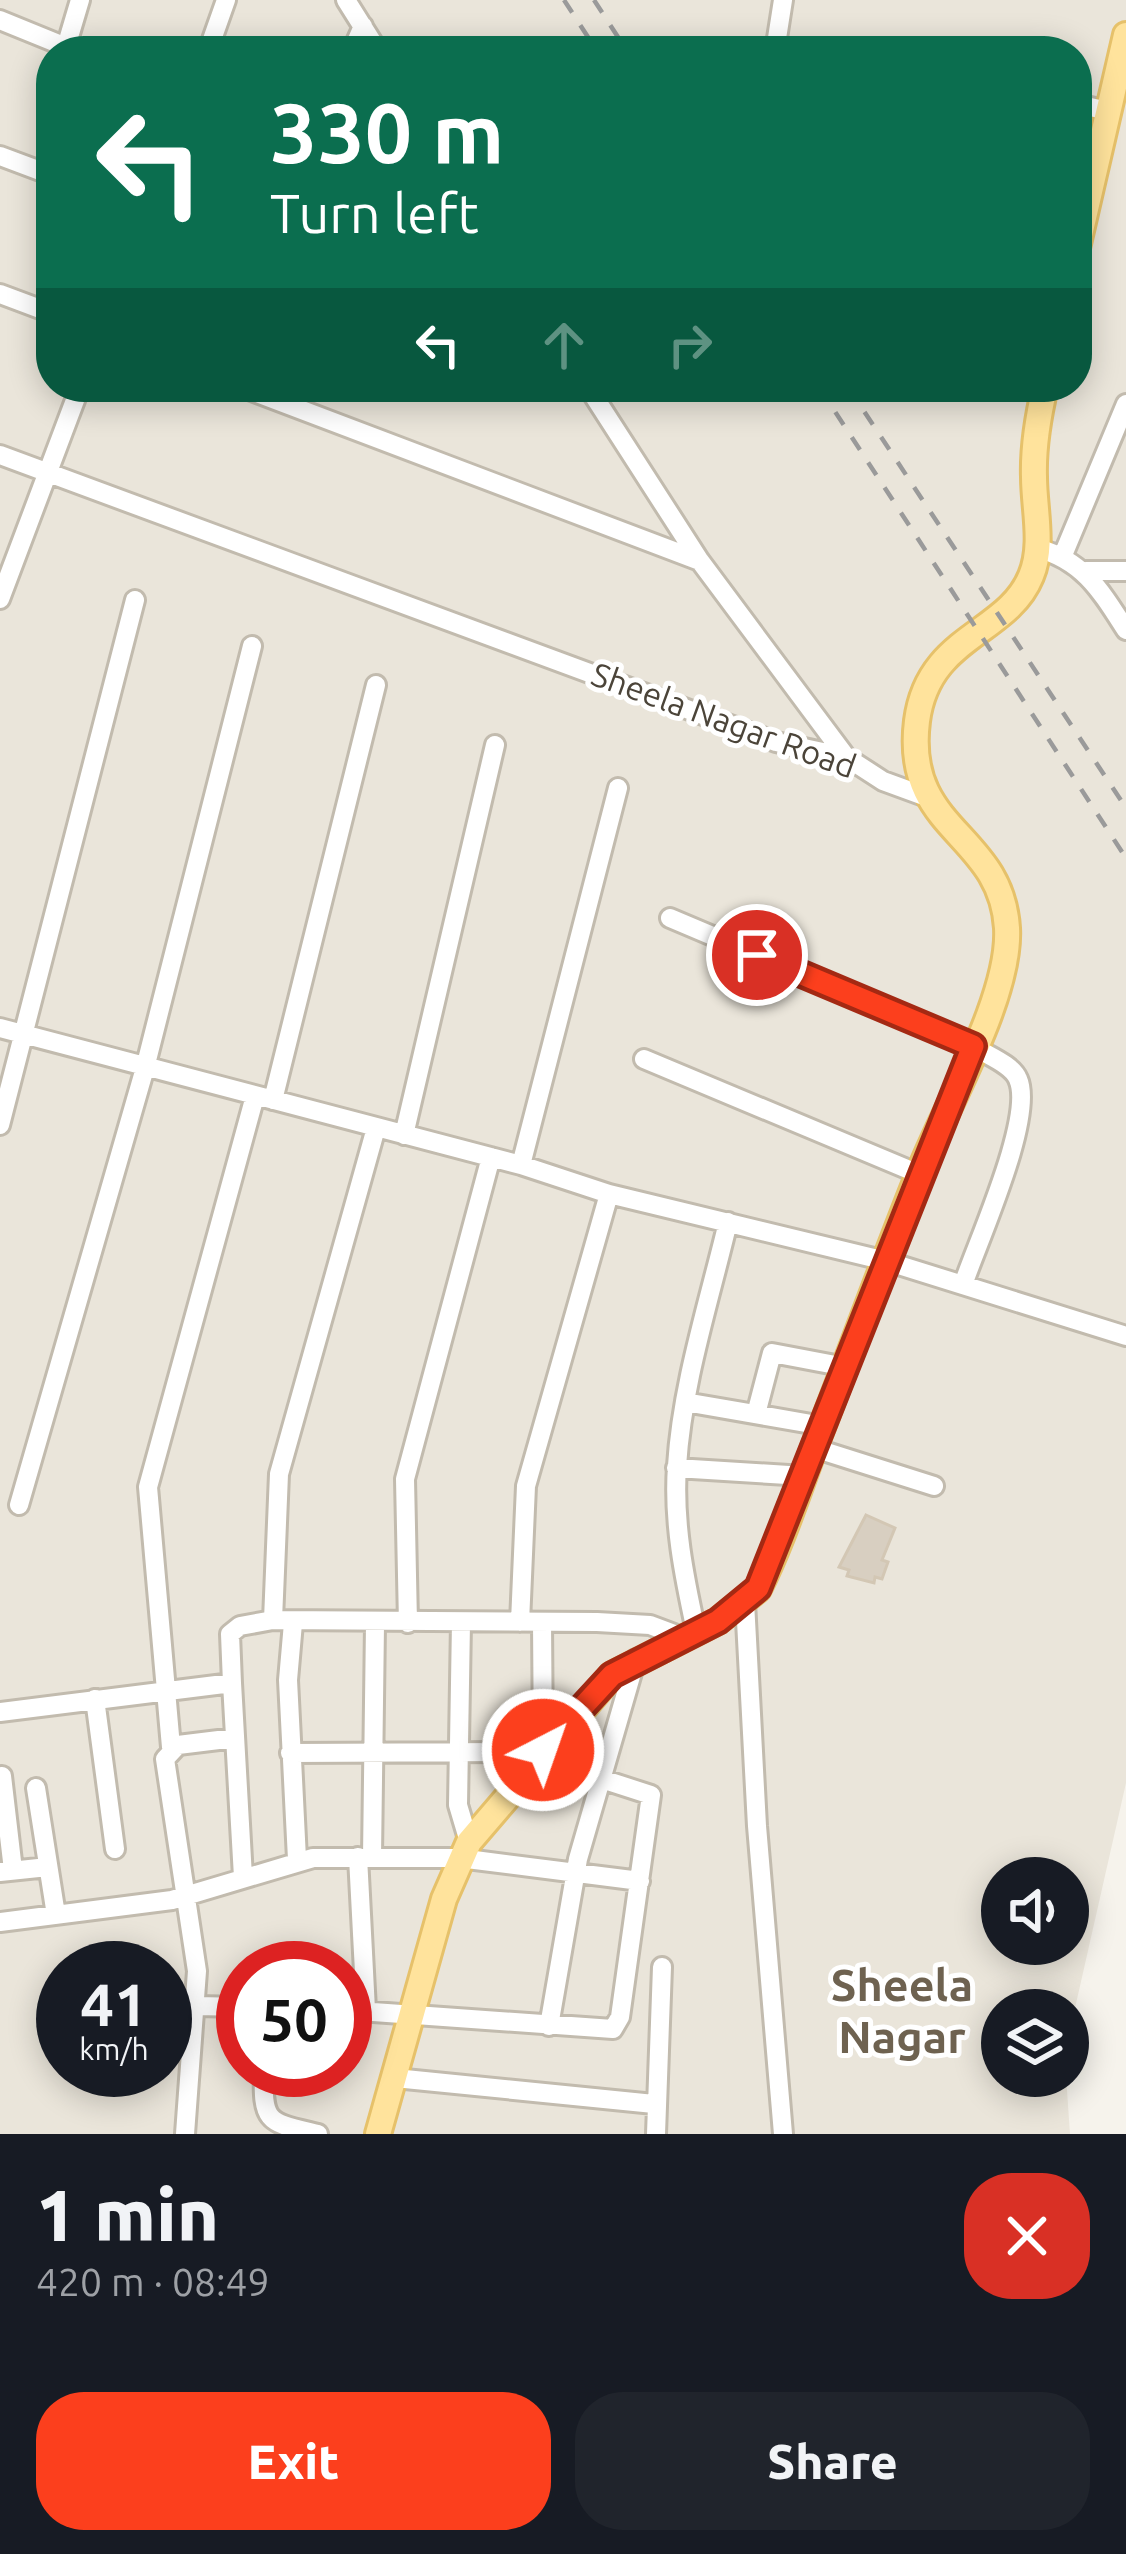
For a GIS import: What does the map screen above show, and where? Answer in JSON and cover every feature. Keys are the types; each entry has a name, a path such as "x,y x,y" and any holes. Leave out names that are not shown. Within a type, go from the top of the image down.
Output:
{"main road":[{"path":"1092,182 1126,38"},
{"path":"924,796 914,752 920,700 953,648 1016,598 1030,580 1037,548 1034,459 1043,402"},
{"name":"Sheela Nagar Road","path":"378,2134 464,1850 590,1695 636,1659 745,1602 767,1570 919,1174 1002,976 1004,909 979,856 924,796"}],"street":[{"path":"73,36 80,0"},
{"path":"213,36 226,0"},
{"path":"346,0 369,36"},
{"path":"777,36 783,0"},
{"path":"0,20 39,36"},
{"path":"359,36 363,26"},
{"path":"1092,107 1108,111"},
{"path":"0,156 36,169"},
{"path":"0,294 36,307"},
{"path":"0,599 75,402"},
{"path":"281,402 700,561"},
{"path":"598,402 700,561 846,758"},
{"path":"1063,555 1126,404"},
{"name":"Sheela Nagar Road","path":"0,455 776,742 846,758 883,781 924,796"},
{"path":"1037,548 1063,555 1086,571 1126,630"},
{"path":"1086,571 1126,571"},
{"path":"0,1125 135,600"},
{"path":"19,1505 146,1068 252,646"},
{"path":"185,2134 197,2006 189,1896 165,1759 172,1747 148,1487 264,1098 376,685"},
{"path":"404,1135 495,745"},
{"path":"521,1165 618,788"},
{"path":"670,918 973,1046 1014,1072 1021,1107 962,1285"},
{"path":"0,1028 521,1165 609,1193 886,1261 1126,1336"},
{"path":"644,1059 919,1174"},
{"path":"297,1859 279,1474 376,1128"},
{"path":"407,1623 401,1515 405,1479 490,1157"},
{"path":"520,1622 521,1508 609,1193"},
{"path":"243,1877 230,1634 240,1626 542,1622 650,1625 689,1634 676,1468 685,1402 728,1222"},
{"path":"756,1414 772,1353 846,1367"},
{"path":"685,1402 756,1414 934,1486"},
{"path":"676,1468 804,1476"},
{"path":"745,1602 757,1826 784,2134"},
{"path":"461,1622 458,1805 464,1850"},
{"path":"540,1753 542,1622"},
{"path":"366,1941 375,1624"},
{"path":"550,2026 576,1872 636,1659"},
{"path":"0,1712 232,1683"},
{"path":"95,1700 115,1849"},
{"path":"172,1747 235,1738"},
{"path":"290,1754 374,1750 540,1753 651,1795 618,2023 605,2032 372,2010"},
{"path":"2,1776 6,1871 48,1867"},
{"path":"36,1788 56,1916"},
{"path":"0,1922 189,1896 297,1859 464,1850 640,1881"},
{"path":"656,2134 662,1967"},
{"path":"197,2006 216,2006"},
{"path":"395,2078 654,2104"},
{"path":"264,2097 264,2112 270,2119 318,2134"}],"shaded area":[{"path":"0,0 1126,0 1126,1783 1089,1946 1089,1857 981,1857 981,1965 1085,1965 1079,1989 981,1989 981,2097 1067,2097 1070,2134 0,2134"}],"building":[{"path":"866,1515 895,1528 882,1560 888,1562 882,1579 875,1577 874,1583 847,1576 849,1570 839,1567"}],"railway":[{"path":"564,0 587,36"},
{"path":"594,0 617,36"},
{"path":"829,402 1126,858"},
{"path":"858,402 1126,808"}],"district":[{"name":"Sheela Nagar","path":"902,2011"}],"route":[{"path":"543,1750 612,1675 718,1621 758,1588 973,1046 757,955"}]}
